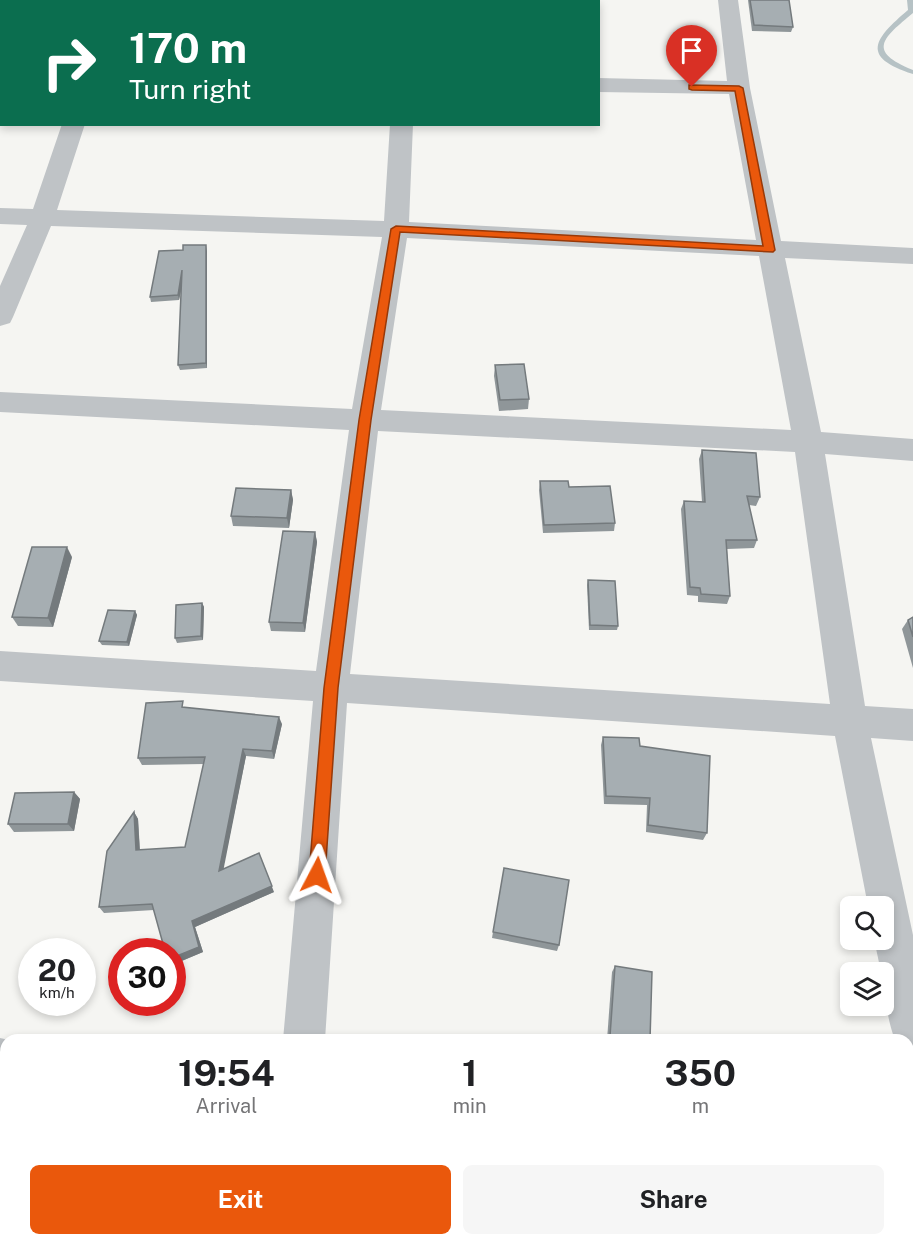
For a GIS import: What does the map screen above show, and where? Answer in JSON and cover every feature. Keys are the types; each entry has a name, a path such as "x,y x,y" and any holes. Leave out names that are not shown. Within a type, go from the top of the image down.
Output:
{"street":[{"path":"728,0 739,88 808,442 850,722 913,1032"},
{"path":"600,86 739,88"},
{"path":"0,317 42,218 73,126"},
{"path":"304,1034 331,688 365,420 396,229 402,126"},
{"path":"0,216 396,229 913,256"},
{"path":"0,402 808,442 913,450"},
{"path":"0,666 913,725"}],"building":[{"path":"750,0 789,0 793,27 754,25"},
{"path":"183,245 206,245 206,363 178,365 182,270 178,295 150,297 159,251 183,250"},
{"path":"524,364 529,399 500,400 495,365"},
{"path":"702,450 756,453 760,497 747,496 757,540 726,540 730,596 701,594 700,588 690,587 684,501 705,502"},
{"path":"540,481 568,481 569,487 610,486 615,523 544,525"},
{"path":"236,488 291,490 287,518 231,516"},
{"path":"283,531 315,532 303,623 269,622"},
{"path":"32,547 67,547 48,618 12,617"},
{"path":"588,580 615,581 618,626 590,625"},
{"path":"202,603 201,636 175,638 176,605"},
{"path":"108,610 135,611 127,642 99,641"},
{"path":"913,617 913,637 908,620"},
{"path":"183,701 182,707 279,717 272,751 243,749 219,871 259,853 272,886 192,921 199,947 186,952 186,938 161,938 152,904 99,907 107,851 134,812 136,850 185,847 205,757 138,758 146,703"},
{"path":"603,737 639,738 640,746 710,756 707,833 648,825 650,798 606,796"},
{"path":"74,792 68,824 8,824 15,793"},
{"path":"504,868 569,880 559,945 493,932"},
{"path":"615,966 652,972 650,1034 610,1034"}],"waterway":[{"path":"910,0 911,11 890,29 880,45 881,52 886,59 913,72"}],"route":[{"path":"317,875 331,688 365,420 396,229 769,250 739,88 692,87"}]}
